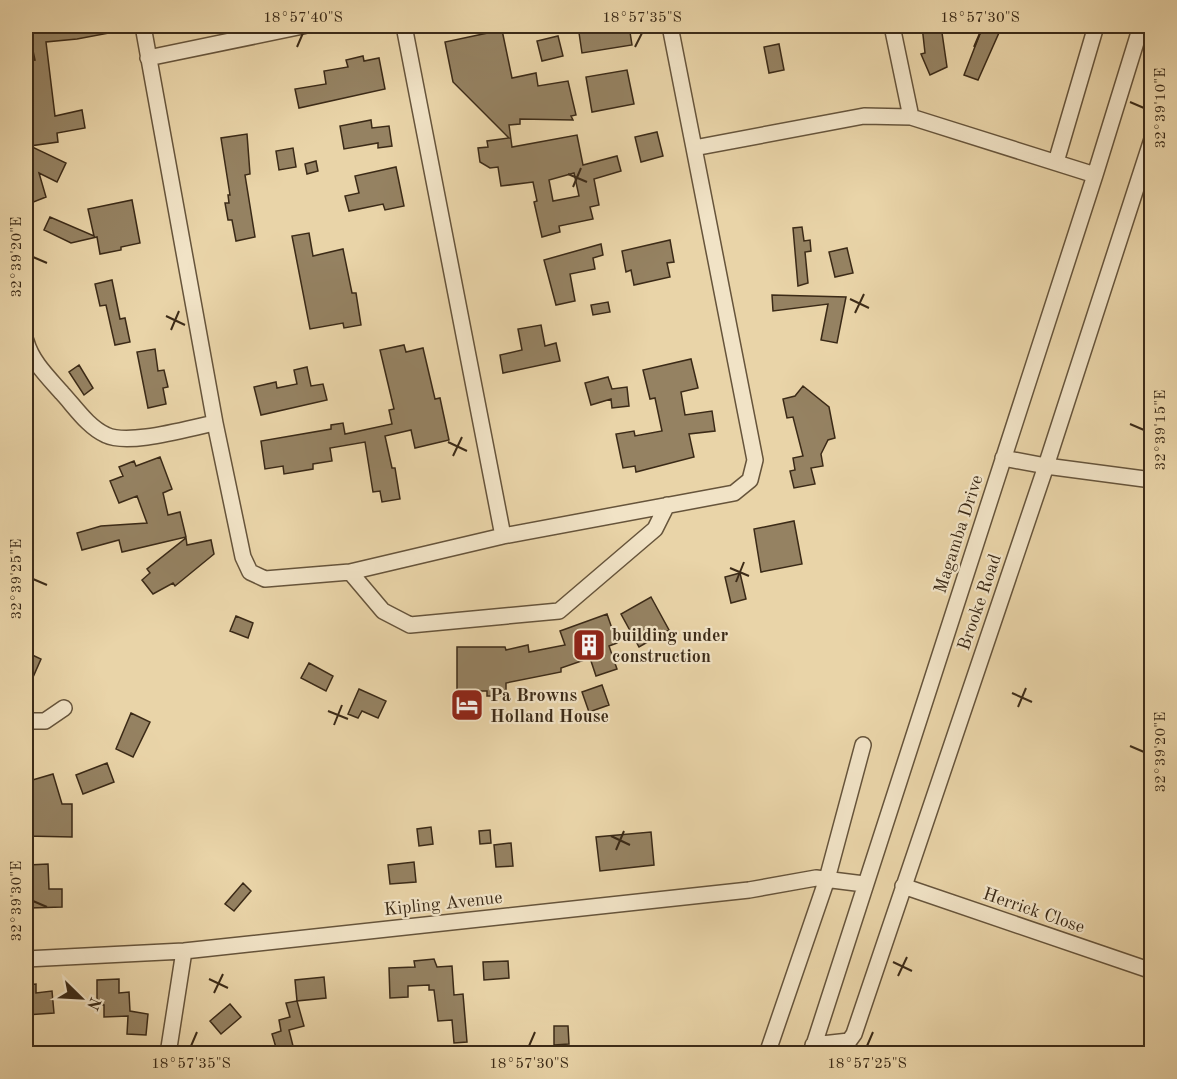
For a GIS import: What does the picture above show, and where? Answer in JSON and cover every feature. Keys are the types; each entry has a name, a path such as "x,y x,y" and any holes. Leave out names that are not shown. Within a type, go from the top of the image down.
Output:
{"street":[{"path":"143,26 215,423 243,557 250,572 265,579 350,572 503,536 734,493 750,480 754,460 670,26"},
{"path":"148,58 303,26"},
{"path":"404,26 503,536"},
{"path":"892,26 912,117"},
{"path":"1056,162 1096,26"},
{"name":"Magamba Drive","path":"812,1049 1095,175 1141,26"},
{"path":"694,148 864,116 912,117 1095,175"},
{"name":"Brooke Road","path":"812,1049 849,1041 854,1034 903,886 937,796 955,733 1046,466 1152,139"},
{"path":"26,341 30,355 55,386 92,425 105,435 121,440 215,423"},
{"path":"1003,458 1152,480"},
{"path":"350,572 383,611 410,626 559,611 655,529 668,506"},
{"path":"26,721 45,721 64,708"},
{"path":"767,1053 827,879 863,745"},
{"name":"Kipling Avenue","path":"26,958 184,951 748,890 816,878 864,884"},
{"name":"Herrick Close","path":"903,886 1152,970"},
{"path":"168,1053 184,951"}],"building":[{"path":"50,26 120,26 120,31 46,42 55,116 82,110 85,128 57,133 58,142 30,146 66,163 57,182 39,173 46,197 26,205 26,61 35,60 29,32 50,28"},
{"path":"578,26 629,26 632,45 582,53"},
{"path":"922,26 941,26 947,67 930,75 921,54 925,53"},
{"path":"983,26 1002,26 978,80 964,75"},
{"path":"502,30 512,78 536,73 538,86 568,81 576,115 571,116 573,120 520,119 520,124 509,125 512,147 577,135 583,165 617,156 621,171 594,179 599,205 590,207 593,219 559,226 560,232 542,237 534,202 537,201 533,182 501,186 498,167 490,168 480,162 478,148 488,147 487,141 509,138 453,82 445,42","holes":["574,173 579,196 553,201 549,180"]},
{"path":"558,36 563,56 542,61 537,41"},
{"path":"779,44 784,70 769,73 764,47"},
{"path":"363,56 364,61 379,58 385,89 299,108 295,89 326,84 324,71 348,67 346,60"},
{"path":"627,70 634,104 592,112 586,77"},
{"path":"371,120 372,128 389,126 392,146 378,148 378,143 344,149 340,126"},
{"path":"657,132 663,156 641,162 635,137"},
{"path":"247,134 250,174 245,175 255,237 236,241 232,220 228,220 225,203 229,203 228,195 230,195 221,138"},
{"path":"293,148 296,167 279,170 276,151"},
{"path":"316,161 318,171 307,174 305,164"},
{"path":"396,167 404,206 385,210 383,204 349,211 345,196 359,193 355,176"},
{"path":"132,200 140,243 121,247 121,250 100,254 97,237 71,243 44,230 50,217 94,236 88,209"},
{"path":"802,227 804,241 810,240 811,251 805,252 808,283 798,286 793,228"},
{"path":"309,233 313,256 343,249 352,293 356,293 361,325 344,328 343,323 310,329 292,236"},
{"path":"670,240 674,262 667,263 670,277 634,285 631,270 626,272 622,251"},
{"path":"601,244 603,255 593,258 595,269 570,274 575,301 556,305 544,260"},
{"path":"847,248 853,273 835,277 829,252"},
{"path":"112,280 120,319 125,318 130,342 115,345 106,305 100,306 95,284"},
{"path":"772,295 846,297 837,343 821,340 828,304 773,311"},
{"path":"608,302 610,312 593,315 591,305"},
{"path":"541,325 545,346 556,343 560,361 503,373 500,355 522,350 518,329"},
{"path":"404,345 406,352 423,348 435,399 440,398 449,440 415,448 411,430 385,436 392,468 395,468 400,499 382,502 380,491 373,492 365,442 330,448 332,461 313,464 313,469 284,474 283,466 265,469 261,441 331,429 331,425 343,423 345,434 392,424 389,410 394,409 380,350"},
{"path":"155,349 158,371 164,370 168,387 163,388 166,404 148,408 137,352"},
{"path":"691,359 698,388 681,392 685,415 712,411 715,431 689,434 694,457 636,472 635,466 623,468 616,434 634,431 635,436 662,431 655,398 650,399 643,370"},
{"path":"79,365 93,388 84,395 69,372"},
{"path":"307,367 311,386 323,384 327,400 261,415 254,387 276,382 277,388 297,384 294,370"},
{"path":"608,377 612,389 627,387 629,406 612,408 611,399 591,405 585,383"},
{"path":"803,386 829,407 835,438 828,440 821,454 823,466 811,468 815,484 794,488 790,471 795,470 793,458 803,456 793,417 787,418 783,399 795,396"},
{"path":"160,457 172,489 163,493 168,515 180,512 186,537 122,552 119,540 82,550 77,533 101,526 147,523 137,496 119,503 110,481 123,476 119,467 134,461 136,466"},
{"path":"794,521 802,564 761,572 754,529"},
{"path":"186,538 187,545 211,540 214,554 175,586 173,583 153,594 142,580 150,573 147,569"},
{"path":"740,573 746,599 731,603 725,577"},
{"path":"651,597 669,630 639,647 621,614"},
{"path":"607,614 617,643 609,646 617,669 596,676 590,658 561,668 561,672 506,683 506,696 487,696 487,691 457,691 457,647 505,647 506,650 528,645 529,652 565,645 560,631"},
{"path":"236,616 253,623 248,638 230,631"},
{"path":"26,652 41,659 26,693"},
{"path":"309,663 333,676 326,691 301,678"},
{"path":"602,685 609,705 589,712 582,692"},
{"path":"359,689 386,701 378,718 362,711 358,718 348,714"},
{"path":"131,713 150,722 133,757 116,749"},
{"path":"107,763 114,782 83,794 76,775"},
{"path":"53,774 62,804 72,804 72,837 26,836 26,786 30,785 29,781"},
{"path":"431,827 433,844 419,846 417,829"},
{"path":"490,830 491,843 480,844 479,831"},
{"path":"651,832 654,865 600,871 596,837"},
{"path":"511,843 513,866 496,867 494,845"},
{"path":"414,862 416,882 390,884 388,865"},
{"path":"48,864 49,889 62,889 62,907 30,908 28,865"},
{"path":"243,883 251,891 234,911 225,904"},
{"path":"434,959 437,967 452,966 454,995 463,994 467,1042 454,1043 452,1020 438,1021 434,990 429,990 429,985 408,986 408,997 390,998 389,968 415,967 414,961"},
{"path":"508,961 509,978 484,980 483,962"},
{"path":"324,977 326,998 297,1001 295,980"},
{"path":"119,979 119,993 129,992 130,1011 148,1014 146,1035 127,1034 128,1016 104,1017 104,1005 97,1005 97,980"},
{"path":"36,984 36,993 52,991 54,1013 26,1015 26,985"},
{"path":"297,1001 304,1026 289,1030 293,1046 277,1051 272,1034 281,1031 279,1020 290,1017 286,1003"},
{"path":"230,1004 241,1017 221,1034 210,1021"},
{"path":"554,1026 568,1026 569,1044 554,1045"}],"place":[{"name":"building under construction","path":"589,645"},
{"name":"Pa Browns Holland House","path":"467,705"}]}
